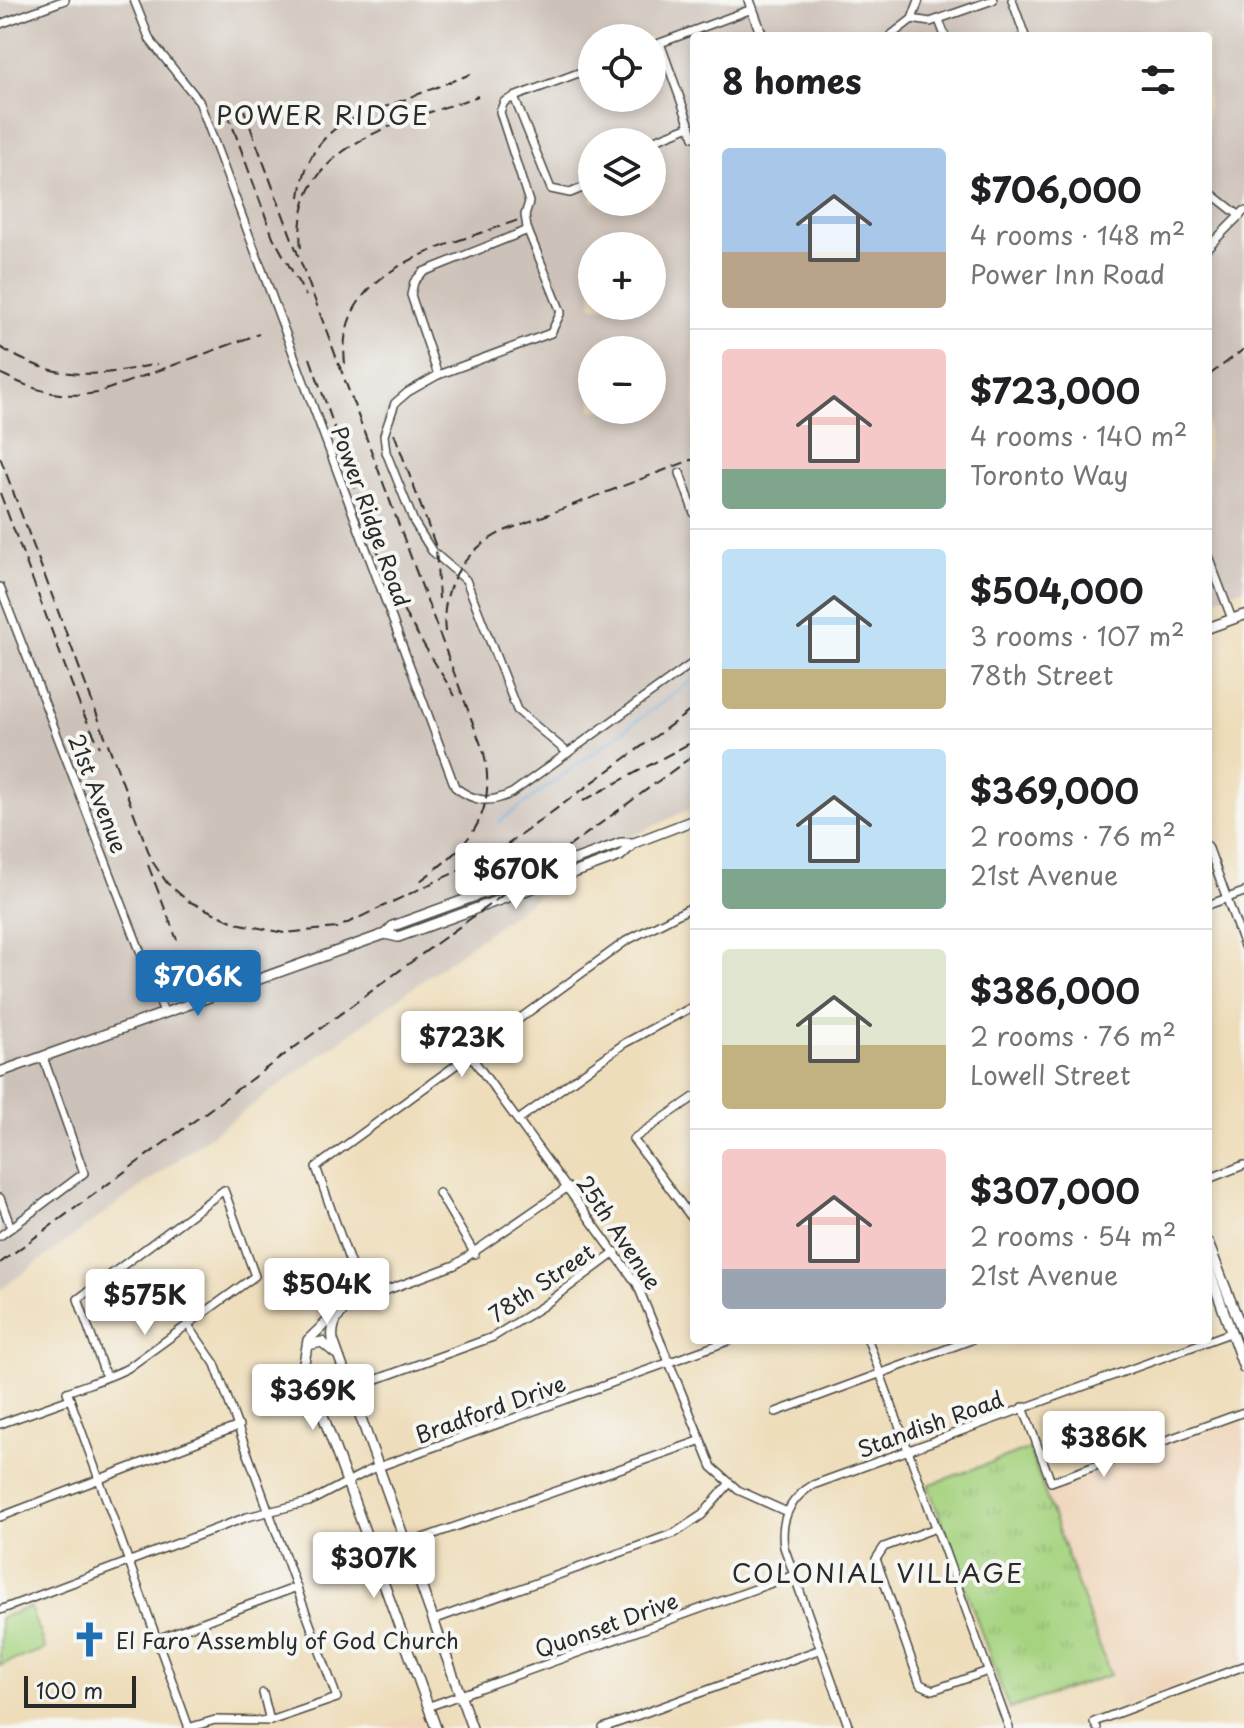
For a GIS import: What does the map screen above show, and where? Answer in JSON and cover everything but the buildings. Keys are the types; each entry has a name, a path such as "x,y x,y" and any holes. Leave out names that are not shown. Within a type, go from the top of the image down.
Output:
{"main road":[{"path":"751,4 761,32"},
{"path":"1212,626 1244,615"},
{"path":"0,1072 385,934 393,926 621,843 634,843 690,822"},
{"path":"1212,1253 1244,1335"},
{"path":"1212,1279 1244,1368"},
{"path":"363,1299 345,1307 308,1340 305,1347 307,1371 436,1728"},
{"path":"345,1307 332,1332 340,1359 472,1728"},
{"path":"305,1347 322,1342 340,1359"}],"street":[{"path":"0,24 65,0"},
{"name":"Power Ridge Road","path":"134,0 150,40 199,101 455,787 467,797 482,801 498,800 690,665"},
{"path":"895,32 912,19 919,0"},
{"path":"912,19 939,20 993,0"},
{"path":"1012,0 1024,32"},
{"path":"666,40 751,4"},
{"path":"939,20 944,32"},
{"path":"666,68 690,126 666,136"},
{"path":"568,753 517,710 466,580 421,538 386,452 384,435 395,403 438,375 541,338 559,323 561,312 528,230 525,215 529,202 501,123 500,112 504,102 514,97 578,73"},
{"path":"514,97 551,189 570,193 578,190"},
{"path":"1212,194 1242,213 1212,243"},
{"path":"438,375 411,295 414,282 423,272 528,230"},
{"path":"680,473 690,502"},
{"path":"1212,566 1232,619"},
{"name":"21st Avenue","path":"0,587 164,1013"},
{"path":"1212,857 1244,946"},
{"path":"1212,904 1244,892"},
{"path":"568,1187 475,1254 440,1272 363,1299 316,1167 626,941 690,908"},
{"path":"518,1120 625,1043 690,1008"},
{"name":"25th Avenue","path":"470,1055 616,1252 648,1304 699,1441 712,1467 729,1484 787,1512"},
{"path":"0,1236 84,1173 43,1057"},
{"path":"690,1100 633,1139 690,1216"},
{"path":"1212,1177 1244,1165"},
{"path":"106,1377 78,1299 224,1190 255,1276 128,1368 106,1377 67,1392 189,1728 215,1720 270,1721 336,1696 215,1364 188,1325"},
{"path":"439,1193 475,1254"},
{"path":"0,1198 11,1228"},
{"name":"78th Street","path":"350,1389 493,1337 543,1306 616,1252"},
{"name":"Standish Road","path":"1212,1339 1230,1333"},
{"name":"Bradford Drive","path":"0,1610 129,1563 187,1538 309,1502 378,1467 720,1344"},
{"path":"870,1344 1009,1728"},
{"path":"776,1412 960,1344"},
{"name":"Standish Road","path":"787,1512 797,1497 813,1485 1199,1344"},
{"path":"0,1424 70,1399"},
{"path":"1023,1407 1051,1482 1244,1412"},
{"path":"0,1517 239,1426"},
{"path":"406,1544 699,1441"},
{"path":"433,1620 675,1533 702,1515 729,1484"},
{"path":"787,1512 782,1536 846,1727"},
{"path":"936,1528 884,1547 876,1559 920,1684 933,1690 988,1671"},
{"name":"Quonset Drive","path":"430,1706 794,1575"},
{"path":"157,1639 297,1587"},
{"path":"603,1728 821,1649"},
{"path":"1096,1725 1244,1666"},
{"path":"263,1693 270,1721"}],"shaded area":[{"path":"0,0 1244,0 1244,588 1212,600 1212,32 690,32 690,809 595,854 0,1290"},
{"path":"1244,1419 1244,1660 1121,1706 1044,1492"},
{"path":"422,1712 428,1728 378,1728"}],"green space":[{"path":"1029,1449 1110,1675 1009,1709 928,1485"},
{"path":"30,1607 45,1649 0,1665 0,1618"}],"waterway":[{"path":"499,822 690,682"}],"railway":[{"path":"300,197 304,174 312,155 333,130 343,123 471,74"},
{"path":"301,248 302,212 313,183 332,161 356,143 385,128 478,96"},
{"path":"244,110 484,753 487,777 482,815 463,845 416,884"},
{"path":"227,111 273,237 306,296"},
{"path":"345,364 346,331 357,304 376,282 401,265 429,252 518,220"},
{"path":"0,373 47,392 84,395 259,334"},
{"path":"0,347 39,366 76,374 114,372 157,364"},
{"path":"1212,373 1244,349"},
{"path":"310,358 393,594 455,696"},
{"path":"394,433 436,547 439,599"},
{"path":"0,457 152,861 167,883 188,901 236,923 284,933 337,928 496,853 690,711"},
{"path":"445,632 446,600 451,585 466,559 477,548 504,531 690,461"},
{"path":"0,493 81,709 100,747"},
{"path":"583,801 690,743"},
{"path":"0,1263 690,758"},
{"path":"148,865 177,940"}],"place":[{"name":"El Faro Assembly of God Church","path":"90,1639"}],"district":[{"name":"POWER RIDGE","path":"323,114"},
{"name":"COLONIAL VILLAGE","path":"878,1572"}]}
